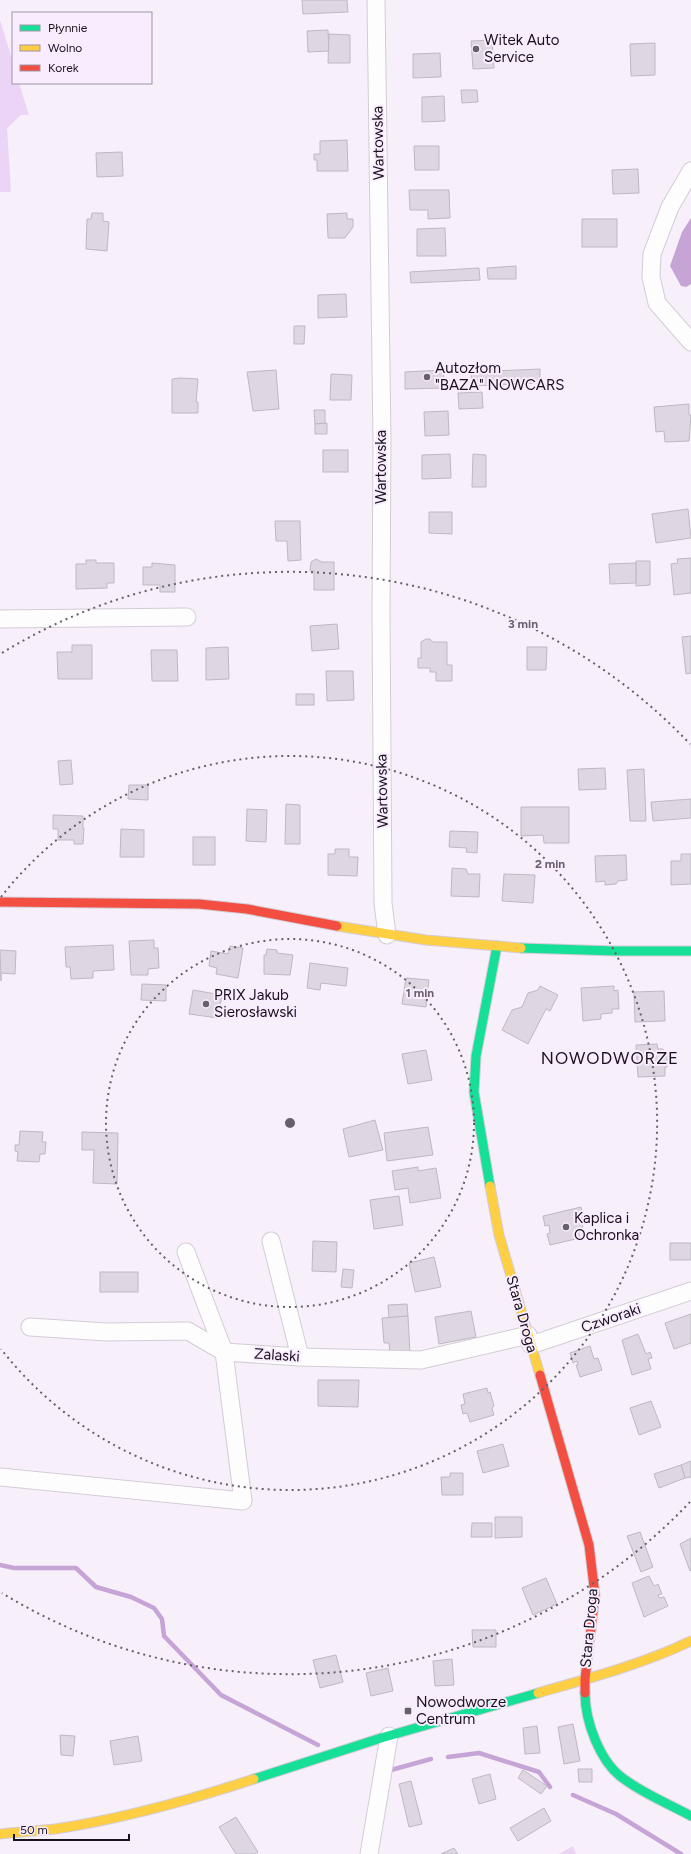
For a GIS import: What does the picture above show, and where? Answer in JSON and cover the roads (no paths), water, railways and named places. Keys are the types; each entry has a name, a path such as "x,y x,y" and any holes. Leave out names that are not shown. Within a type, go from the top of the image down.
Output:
{"street":[{"name":"Wartowska","path":"376,0 382,441 380,612 383,888 387,935"},
{"path":"691,171 667,213 652,254 651,277 657,303 691,342"},
{"path":"0,619 187,617"},
{"path":"0,902 187,902 270,913 387,935 497,946 566,950 691,951"},
{"name":"Stara Droga","path":"497,946 476,1056 474,1092 478,1124 499,1235 589,1545 595,1595 585,1679 585,1710 596,1741 606,1760 622,1779 691,1816"},
{"path":"271,1241 300,1357"},
{"path":"0,1477 243,1501 224,1352 186,1252"},
{"name":"Czworaki","path":"529,1340 691,1291"},
{"name":"Zalaski","path":"30,1327 106,1332 188,1332 224,1352 300,1357 421,1360 529,1340"},
{"path":"0,1834 54,1829 100,1822 215,1792 389,1736 585,1679 670,1652 691,1641"},
{"path":"369,1854 389,1736"}],"waterway":[{"path":"0,1565 14,1568 76,1568 96,1587 131,1597 154,1608 162,1619 164,1636 221,1695 318,1745"},
{"path":"448,1757 479,1753 539,1772 550,1787"},
{"path":"391,1770 431,1759"},
{"path":"573,1795 616,1814 681,1854"}],"place":[{"name":"Witek Auto Service","path":"476,49"},
{"name":"Autozłom \"BAZA\" NOWCARS","path":"427,377"},
{"name":"PRIX Jakub Sierosławski","path":"206,1004"},
{"name":"Kaplica i Ochronka","path":"566,1227"},
{"name":"Nowodworze Centrum","path":"408,1711"}],"district":[{"name":"NOWODWORZE","path":"610,1058"}]}
